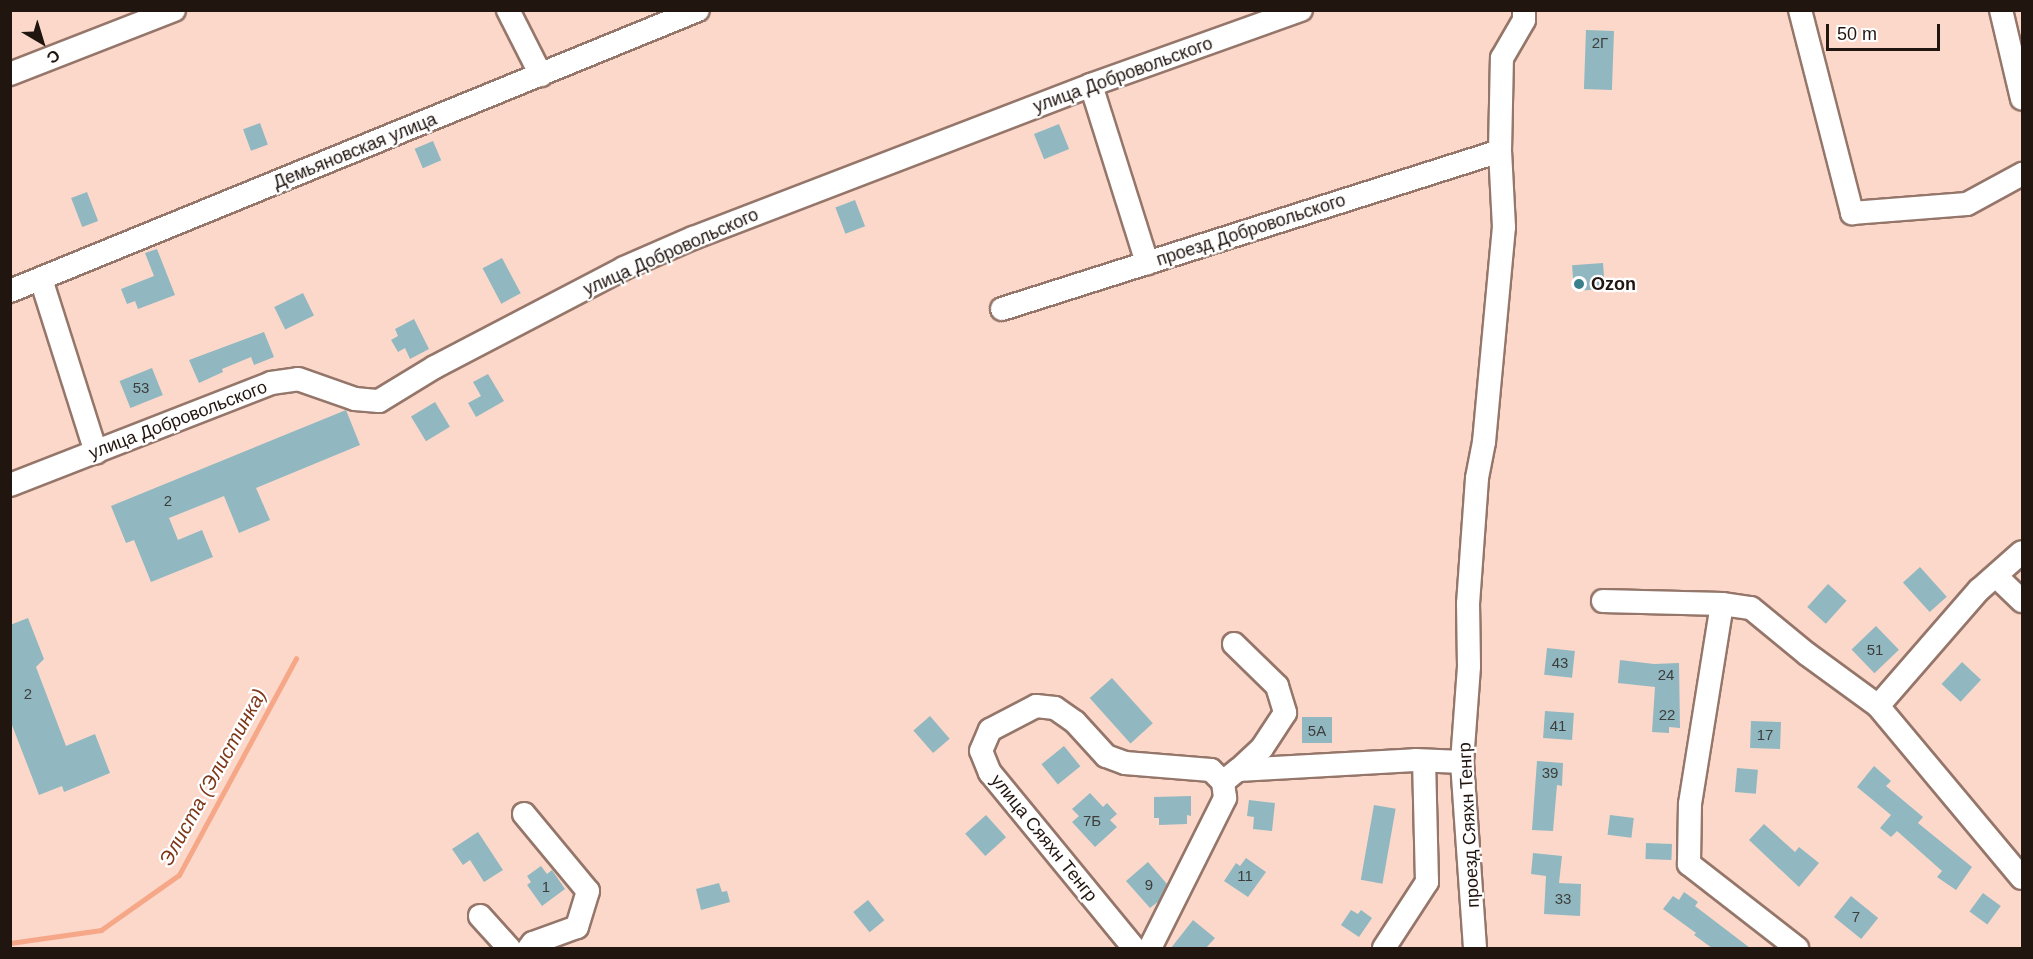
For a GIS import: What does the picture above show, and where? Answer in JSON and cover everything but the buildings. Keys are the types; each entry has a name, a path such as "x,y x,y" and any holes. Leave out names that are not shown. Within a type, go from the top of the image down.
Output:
{"street":[{"path":"10,74 174,10"},
{"path":"508,10 541,75"},
{"name":"Демьяновская улица","path":"10,291 698,10"},
{"name":"улица Добровольского","path":"10,485 271,383 298,379 355,399 379,401 435,367 624,268 693,238 1090,85 1301,10"},
{"name":"проезд Сяяхн Тенгр","path":"1475,948 1462,762 1469,666 1468,604 1477,478 1484,442 1504,227 1500,151 1502,58 1524,20 1524,10"},
{"path":"1800,10 1852,213 1967,204 2022,174"},
{"path":"2001,10 2022,99"},
{"path":"1090,85 1148,263"},
{"name":"проезд Добровольского","path":"1002,309 1500,151"},
{"path":"41,279 96,452"},
{"path":"1878,706 1979,590 2022,552"},
{"path":"1996,576 2022,601"},
{"path":"1604,601 1722,604 1751,608 1807,654 1878,706 2022,878"},
{"path":"1722,604 1690,804 1689,864 1797,948"},
{"path":"1150,948 1225,798 1230,776 1262,748 1285,713 1277,686 1234,644"},
{"name":"улица Сяяхн Тенгр","path":"1134,948 990,773 981,751 990,730 1036,706 1055,708 1075,722 1106,756 1125,763 1210,770 1230,776 1424,762 1462,762"},
{"path":"1384,948 1427,882 1424,762"},
{"path":"524,814 588,891 577,927 533,943 529,948"},
{"path":"480,916 509,948"}],"waterway":[{"name":"Элиста (Элистинка)","path":"10,943 101,930 179,875 296,659"}],"place":[{"name":"Ozon","path":"1579,284"}]}
